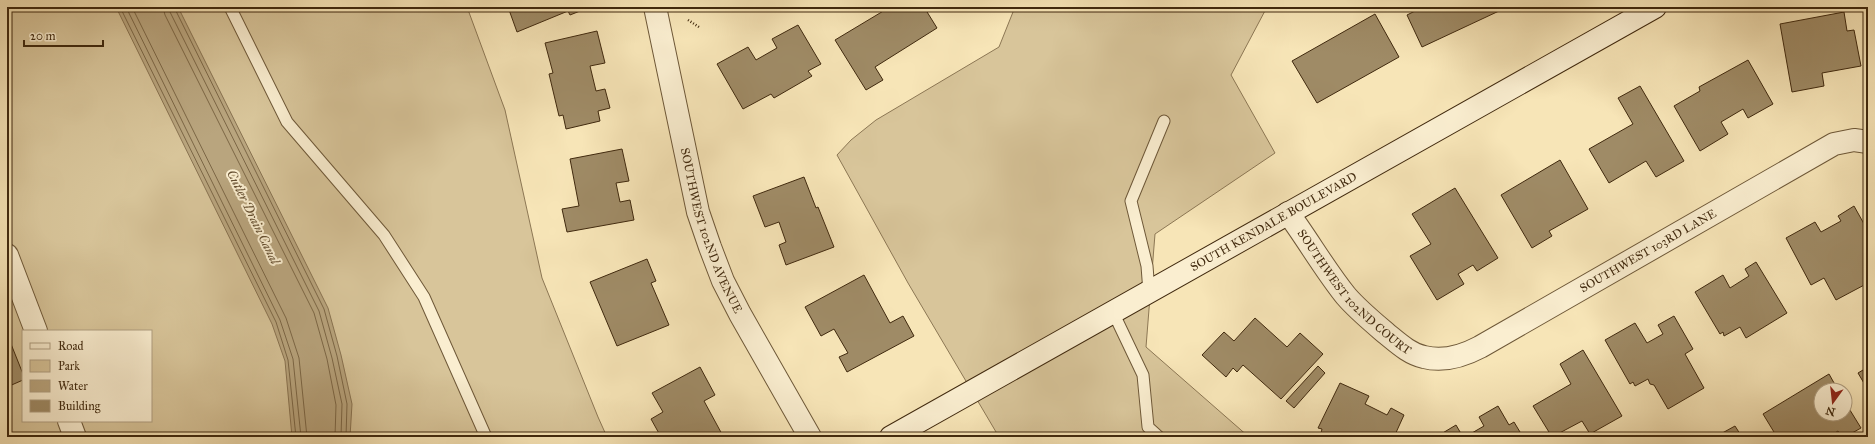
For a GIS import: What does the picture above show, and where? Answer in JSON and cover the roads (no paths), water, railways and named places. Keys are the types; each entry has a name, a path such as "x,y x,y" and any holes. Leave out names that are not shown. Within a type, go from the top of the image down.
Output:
{"street":[{"name":"SOUTHWEST 102ND AVENUE","path":"656,7 693,189 710,247 723,281 740,314 810,437"},
{"name":"SOUTH KENDALE BOULEVARD","path":"892,437 1655,7"},
{"name":"SOUTHWEST 103RD LANE","path":"1430,358 1453,358 1475,350 1834,144 1847,140 1866,142"},
{"name":"SOUTHWEST 102ND COURT","path":"1288,213 1346,296 1400,344 1414,353 1430,358"},
{"path":"7,255 36,330"},
{"path":"69,422 75,437"}],"lane":[{"path":"230,7 287,122 384,235 424,297 486,437"},
{"path":"1148,292 1147,266 1131,201 1164,121"},
{"path":"1113,312 1143,376 1148,427 1159,437"}],"water":[{"name":"Cutler Drain Canal","path":"116,7 178,7 328,308 341,355 352,404 350,437 292,437 285,361 272,324"}]}
